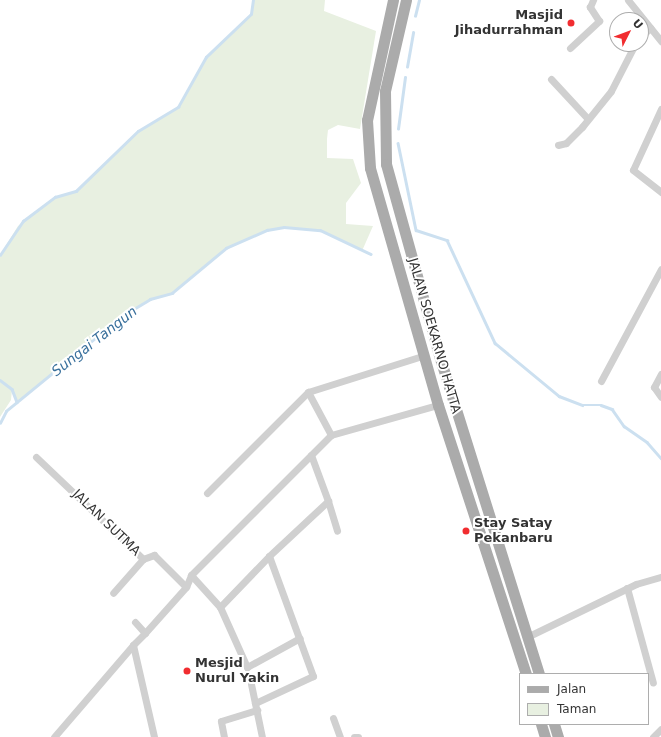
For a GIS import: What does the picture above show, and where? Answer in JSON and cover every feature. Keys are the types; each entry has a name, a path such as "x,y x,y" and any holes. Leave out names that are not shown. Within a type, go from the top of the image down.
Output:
{"main road":[{"name":"JALAN SOEKARNO HATTA","path":"393,0 367,120 367,142 370,168 425,355 438,405 526,673"},
{"name":"JALAN SOEKARNO HATTA","path":"406,0 385,91 386,164 439,355 529,636 539,673"},
{"path":"478,529 492,524"},
{"path":"541,725 545,737"},
{"path":"554,725 558,737"}],"street":[{"path":"570,48 599,20 590,7 593,0"},
{"path":"628,0 661,40"},
{"path":"558,145 566,143 611,91 631,52"},
{"path":"550,79 588,119"},
{"path":"661,109 633,170 661,192"},
{"path":"601,381 661,269"},
{"path":"207,493 308,392 425,355"},
{"path":"661,374 654,387 661,397"},
{"path":"308,392 331,435"},
{"path":"54,737 186,586 191,575 331,435 438,405"},
{"path":"311,455 337,531"},
{"name":"JALAN SUTMA","path":"36,457 143,558 113,593"},
{"path":"220,607 269,556 328,501"},
{"path":"143,558 154,555 186,586"},
{"path":"255,703 313,676 269,556"},
{"path":"191,575 220,607 247,667 300,638"},
{"path":"529,636 627,588 661,577"},
{"path":"627,588 653,683"},
{"path":"135,622 145,633"},
{"path":"133,646 154,737"},
{"path":"251,684 262,737"},
{"path":"224,737 221,720 257,710"},
{"path":"334,718 340,737"},
{"path":"653,737 661,729"}],"green space":[{"path":"253,0 325,0 324,11 376,31 360,129 338,125 328,130 327,139 327,158 353,159 361,183 346,203 346,224 373,226 362,251 320,230 284,227 267,230 226,248 172,293 150,299 122,316 17,402 12,390 11,400 0,417 0,255 18,226 55,197 76,191 138,131 178,107 206,57 251,14"}],"waterway":[{"path":"0,255 23,221 55,197 76,191 138,131 178,107 206,57 251,14 253,0"},
{"path":"415,16 419,0"},
{"path":"407,67 413,33"},
{"path":"398,129 405,77"},
{"path":"398,143 416,230 447,240 495,343 559,396 582,405 601,405 612,409 624,426 647,442 661,458"},
{"name":"Sungai Tangun","path":"0,423 6,411 122,316 150,299 172,293 226,248 267,230 284,227 320,230 371,254"},
{"path":"0,380 12,389 17,402"}],"place":[{"name":"Masjid Jihadurrahman","path":"571,23"},
{"name":"Stay Satay Pekanbaru","path":"466,531"},
{"name":"Mesjid Nurul Yakin","path":"187,671"}]}
